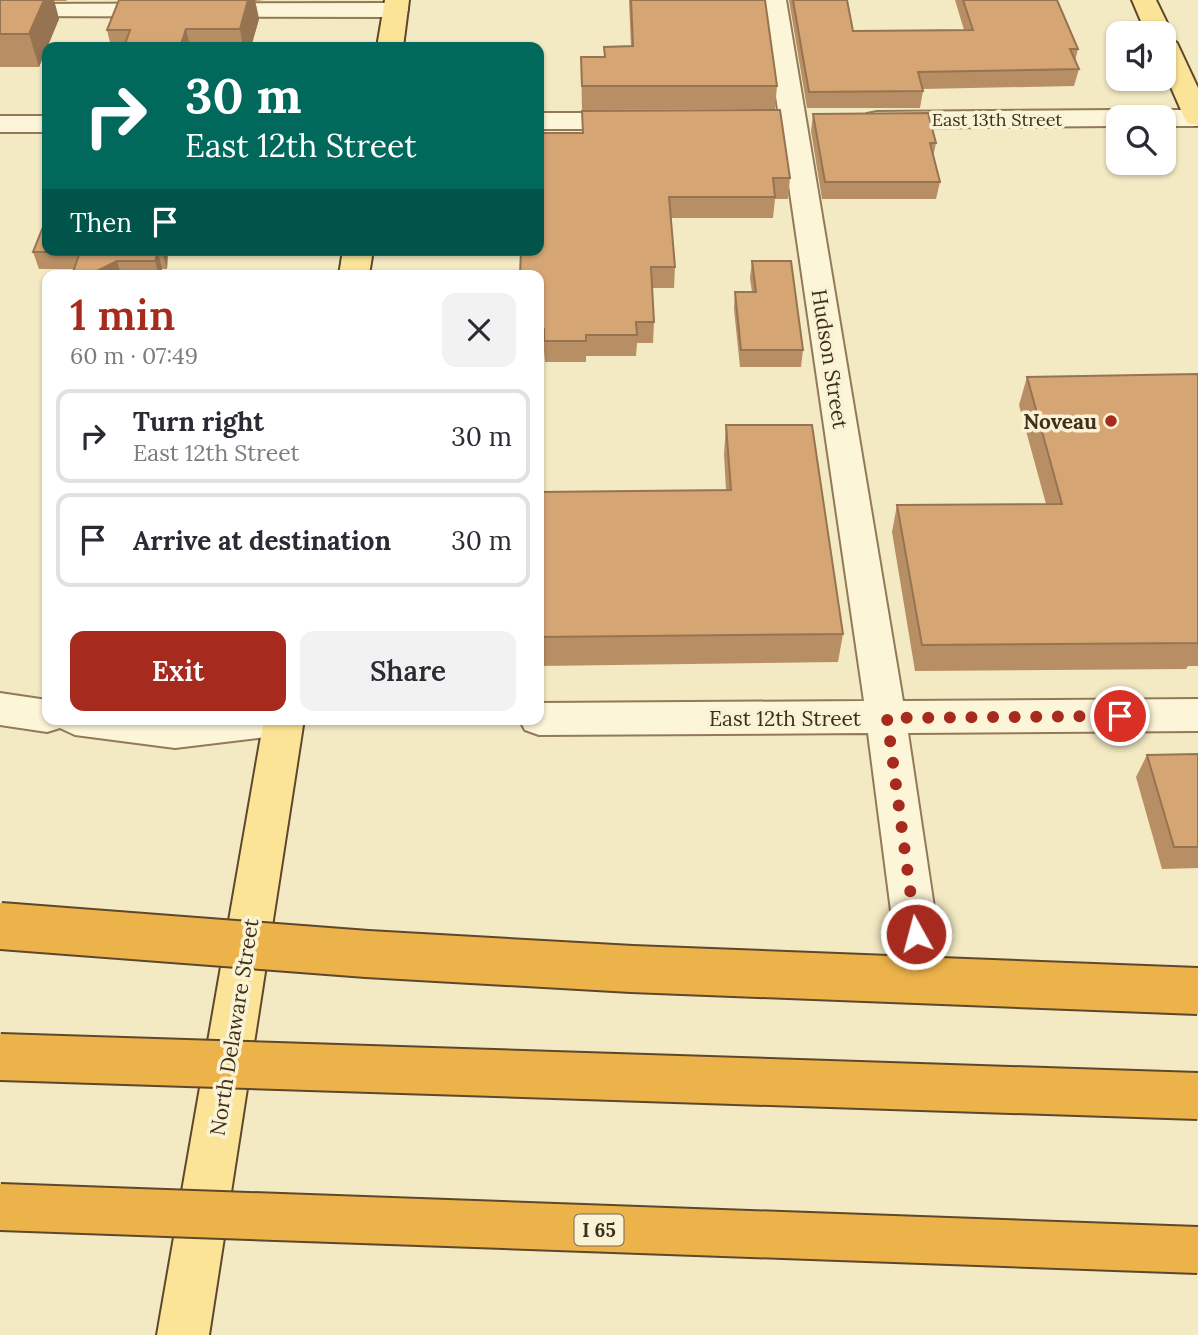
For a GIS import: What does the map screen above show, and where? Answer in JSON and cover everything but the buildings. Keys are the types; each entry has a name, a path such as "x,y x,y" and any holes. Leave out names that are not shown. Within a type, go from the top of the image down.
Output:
{"highway":[{"path":"0,926 367,954 618,968 1198,991"},
{"path":"0,1057 1198,1096"},
{"name":"I 65","path":"0,1207 1198,1250"}],"main road":[{"path":"1144,0 1154,21"},
{"path":"391,42 397,5"},
{"path":"1176,69 1198,117"},
{"name":"North Delaware Street","path":"183,1335 282,725"}],"street":[{"name":"Hudson Street","path":"774,0 805,120 916,934"},
{"path":"7,13 397,5"},
{"path":"1176,118 1198,117"},
{"name":"East 13th Street","path":"805,120 1106,118"},
{"path":"544,121 659,121"},
{"path":"0,124 42,124"},
{"path":"0,709 42,715"},
{"name":"East 12th Street","path":"544,719 1198,715"},
{"path":"121,725 175,732 233,725"}],"place":[{"name":"Noveau","path":"1111,421"}],"route":[{"path":"916,934 887,718 1120,716"}]}
